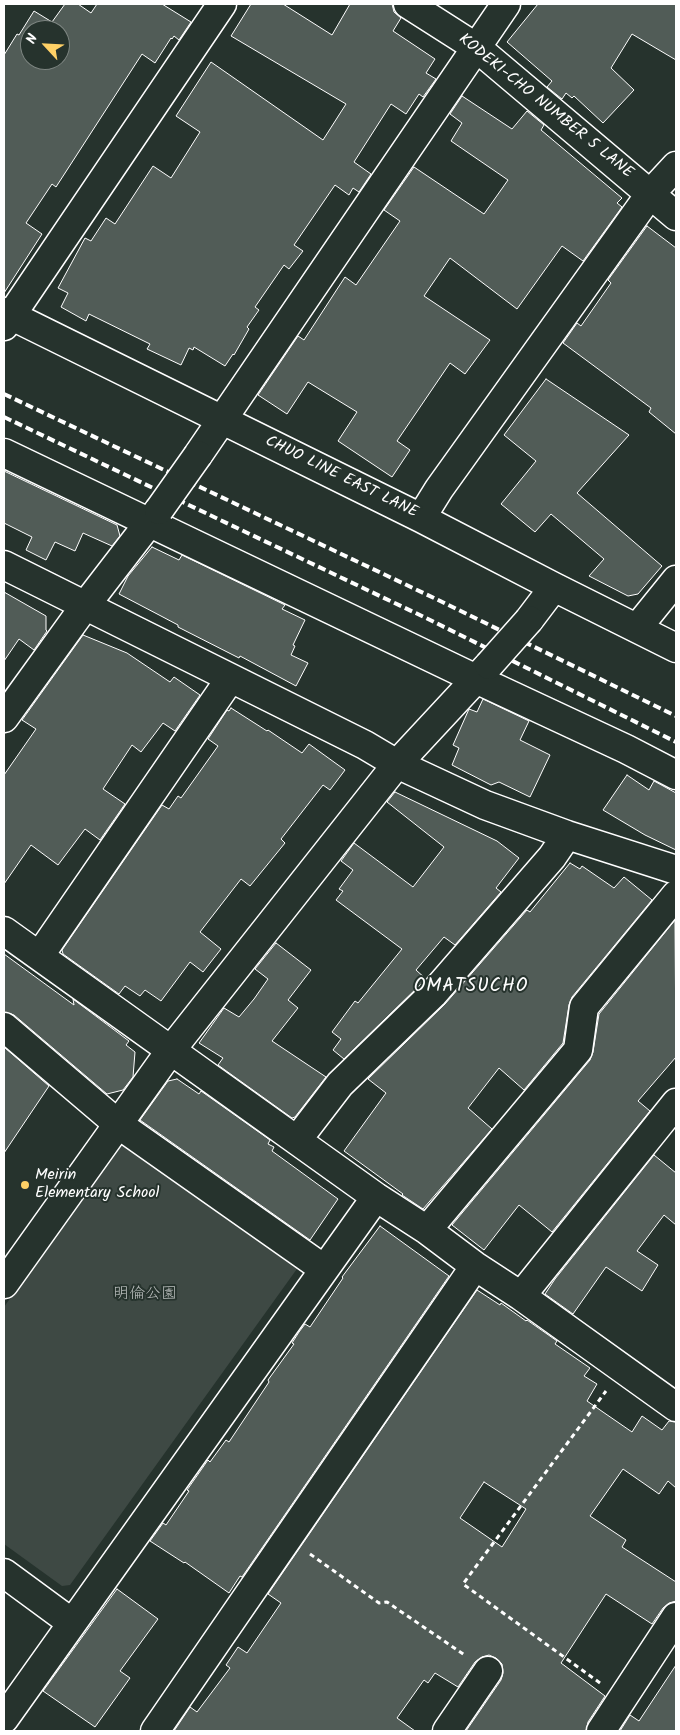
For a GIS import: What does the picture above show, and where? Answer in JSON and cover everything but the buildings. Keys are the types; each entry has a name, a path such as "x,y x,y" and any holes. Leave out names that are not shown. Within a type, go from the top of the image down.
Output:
{"street":[{"path":"6,318 222,4"},
{"name":"KODEKI-CHO NUMBER 5 LANE","path":"408,4 477,48 676,216"},
{"path":"4,718 85,606 198,456 221,419 506,4"},
{"path":"421,518 444,481 651,193 676,166"},
{"name":"CHUO LINE EAST LANE","path":"6,318 221,419 676,648"},
{"path":"4,453 154,516 482,672 676,775"},
{"path":"4,565 364,745 397,764 485,805 567,835 676,870"},
{"path":"638,628 676,580"},
{"path":"4,1284 171,1050 397,764 529,620 554,587"},
{"path":"40,955 230,679"},
{"path":"297,1140 340,1084 433,994 552,857 567,835"},
{"path":"427,1230 578,1050 584,1007 676,895"},
{"path":"4,930 376,1197 427,1230 475,1266 521,1296 676,1407"},
{"path":"4,1027 118,1124 324,1269"},
{"path":"521,1296 676,1103"},
{"path":"4,1719 376,1197"},
{"path":"155,1731 289,1539 475,1266"},
{"path":"4,1572 72,1622"},
{"path":"601,1731 676,1617"},
{"path":"447,1731 488,1671"}],"path":[{"path":"622,1698 463,1584 623,1368"},
{"path":"289,1539 379,1603 387,1602 488,1671"}],"green space":[{"name":"明倫公園","path":"122,1141 299,1266 70,1585 62,1586 4,1544 4,1307"}],"railway":[{"path":"4,394 434,598 676,716"},
{"path":"4,417 424,617 676,742"}],"place":[{"name":"Meirin Elementary School","path":"25,1185"}],"district":[{"name":"OMATSUCHO","path":"471,988"}]}
